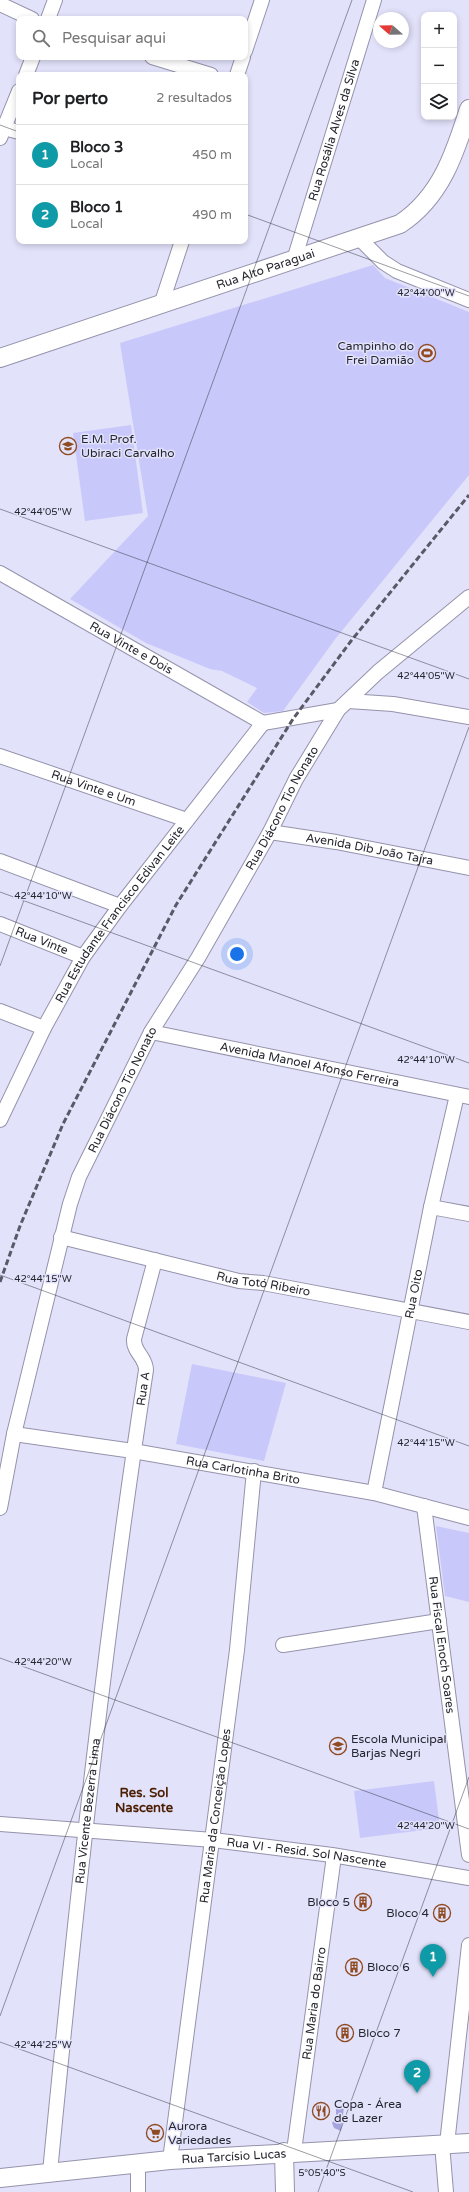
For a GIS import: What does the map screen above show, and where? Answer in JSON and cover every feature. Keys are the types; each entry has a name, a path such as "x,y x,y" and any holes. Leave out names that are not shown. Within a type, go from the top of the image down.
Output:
{"street":[{"path":"49,16 55,0"},
{"path":"248,42 262,0"},
{"name":"Rua Rosália Alves da Silva","path":"294,260 374,0"},
{"path":"0,4 26,16"},
{"path":"27,72 32,60"},
{"path":"162,60 201,72"},
{"path":"238,72 242,60"},
{"path":"16,98 2,133 16,132"},
{"name":"Rua Alto Paraguai","path":"0,358 162,302 360,239 400,224 417,211 436,189 451,161 469,109"},
{"path":"360,239 383,262 397,271 469,300"},
{"path":"162,302 181,244"},
{"name":"Rua Vinte e Dois","path":"0,573 263,722"},
{"name":"Rua Diácono Tio Nonato","path":"0,1508 14,1434 60,1237 79,1177 151,1032 198,958 270,832 296,779 343,705 378,672 469,597"},
{"path":"263,722 293,719 343,705 393,704 469,717"},
{"name":"Rua Estudante Francisco Edivan Leite","path":"0,1120 44,1028 83,957 120,906 263,722"},
{"name":"Rua Vinte e Um","path":"0,756 187,820"},
{"name":"Avenida Dib João Tajra","path":"270,832 469,868"},
{"path":"0,861 120,906"},
{"name":"Rua Vinte","path":"0,924 83,957"},
{"path":"0,1011 44,1028"},
{"name":"Avenida Manoel Afonso Ferreira","path":"151,1032 463,1096"},
{"name":"Rua Oito","path":"374,1493 432,1207 463,1096"},
{"path":"432,1207 469,1214"},
{"name":"Rua Totó Ribeiro","path":"60,1237 121,1250 239,1281 263,1283 469,1322"},
{"name":"Rua A","path":"133,1451 146,1370 144,1362 136,1352 134,1339 155,1260"},
{"name":"Rua Carlotinha Brito","path":"14,1434 133,1451 374,1493 469,1518"},
{"name":"Rua Vicente Bezerra Lima","path":"50,2172 85,1830 133,1451"},
{"name":"Rua Maria da Conceição Lopes","path":"170,2160 237,1650 254,1472"},
{"name":"Rua Fiscal Enoch Soares","path":"424,1506 469,1855"},
{"path":"283,1644 439,1621"},
{"name":"Rua VI - Resid. Sol Nascente","path":"0,1824 213,1840 334,1856 469,1878"},
{"name":"Rua Maria do Bairro","path":"285,2192 289,2152 334,1856"},
{"path":"446,2192 445,2144 469,1945"},
{"name":"Rua Tarcísio Lucas","path":"0,2178 138,2162 289,2152 469,2143"},
{"path":"138,2162 138,2192"}],"shaded area":[{"path":"373,265 385,278 469,312 469,475 336,638 283,711 264,713 247,702 257,688 222,671 210,669 146,643 70,599 148,516 120,343"},
{"path":"131,425 143,513 85,521 73,433"},
{"path":"192,1364 286,1383 264,1461 176,1444"},
{"path":"436,1526 469,1533 469,1602 445,1596"},
{"path":"434,1781 440,1828 360,1838 354,1791"},
{"path":"344,2107 341,2131 334,2128 332,2123 336,2118 336,2109"}],"railway":[{"path":"0,1282 20,1226 63,1124 176,905 293,719 351,641 469,495"}],"place":[{"name":"Campinho do Frei Damião","path":"427,353"},
{"name":"E.M. Prof. Ubiraci Carvalho","path":"68,446"},
{"name":"Escola Municipal Barjas Negri","path":"338,1746"},
{"name":"Bloco 5","path":"363,1902"},
{"name":"Bloco 4","path":"442,1913"},
{"name":"Bloco 6","path":"354,1967"},
{"name":"Bloco 3","path":"433,1977"},
{"name":"Bloco 7","path":"345,2033"},
{"name":"Bloco 1","path":"417,2093"},
{"name":"Copa - Área de Lazer","path":"321,2111"},
{"name":"Aurora Variedades","path":"155,2133"}],"district":[{"name":"Res. Sol Nascente","path":"144,1800"}]}
